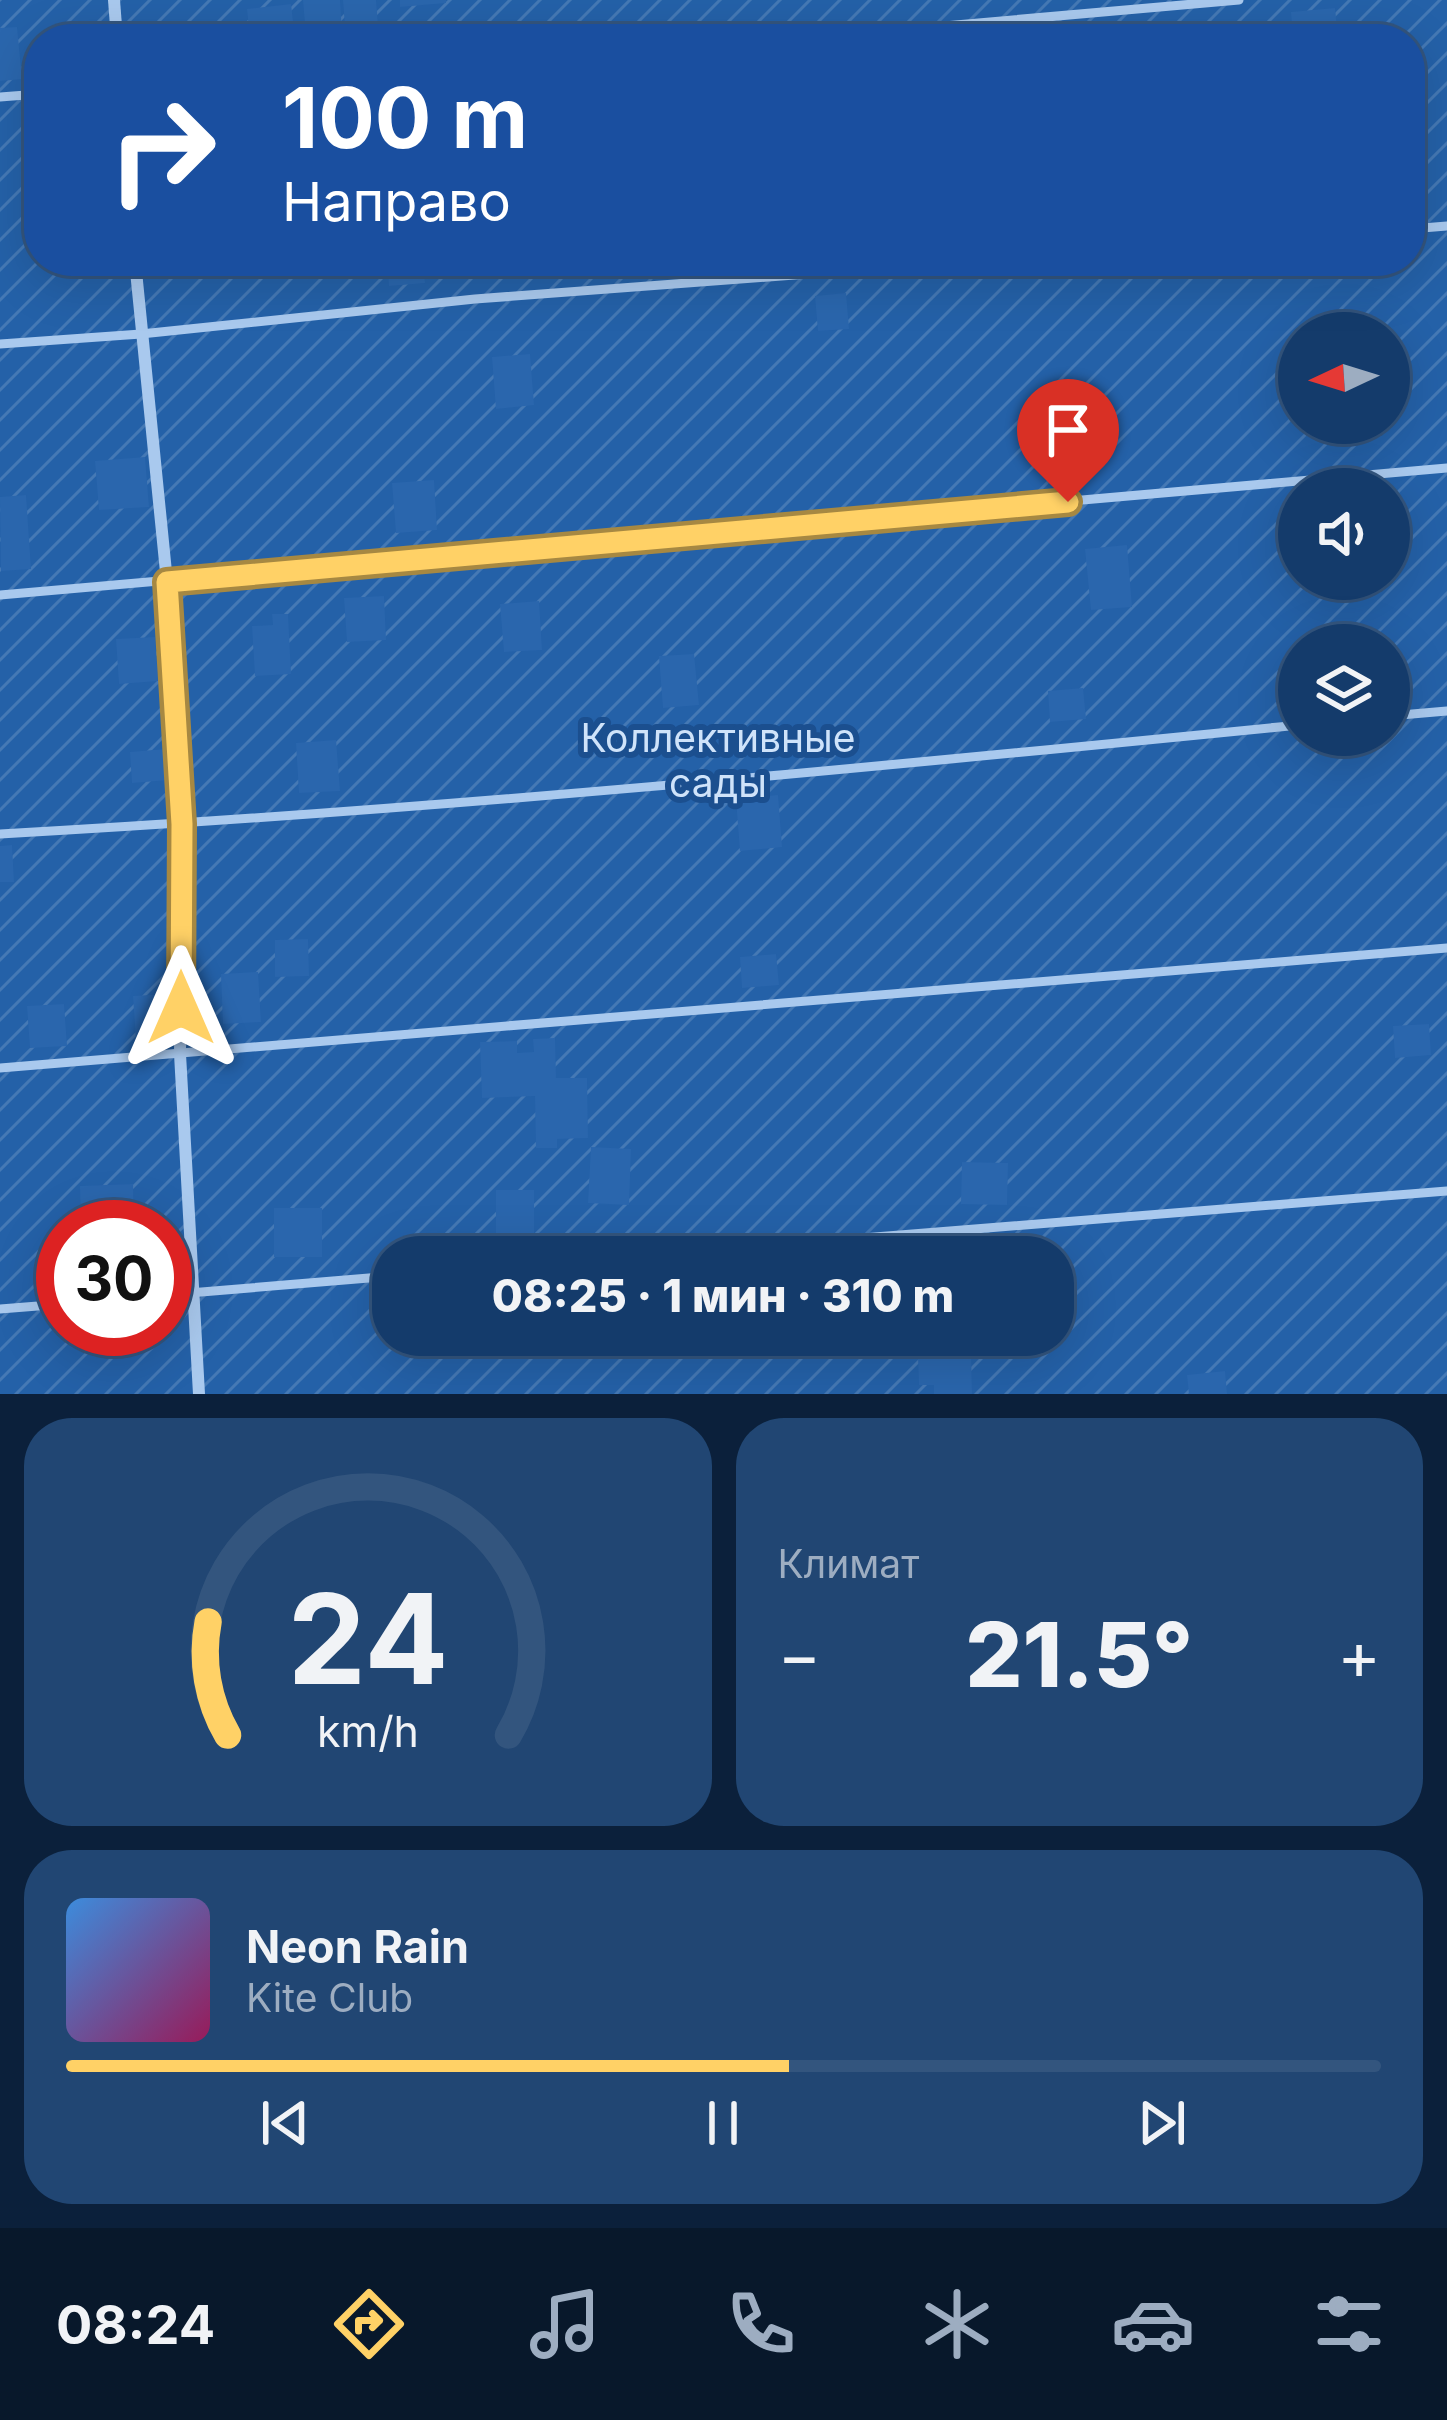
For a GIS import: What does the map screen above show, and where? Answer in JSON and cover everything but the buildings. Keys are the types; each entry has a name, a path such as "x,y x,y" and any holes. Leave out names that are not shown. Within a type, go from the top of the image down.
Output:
{"street":[{"path":"136,276 167,582 182,824 180,1054 187,1200"},
{"path":"192,1292 199,1394"}],"lane":[{"path":"966,24 1239,0"},
{"path":"0,344 475,299 781,276"},
{"path":"0,595 1447,468"},
{"path":"1410,714 1447,711"},
{"path":"0,834 182,824 909,764 1278,727"},
{"path":"0,1069 1447,948"},
{"path":"888,1236 1447,1191"},
{"path":"192,1292 372,1278"},
{"path":"0,1310 36,1307"}],"green space":[{"name":"Коллективные сады","path":"0,0 1447,0 1447,1394 0,1394"}],"route":[{"path":"181,1008 182,824 167,582 1068,502"}]}
